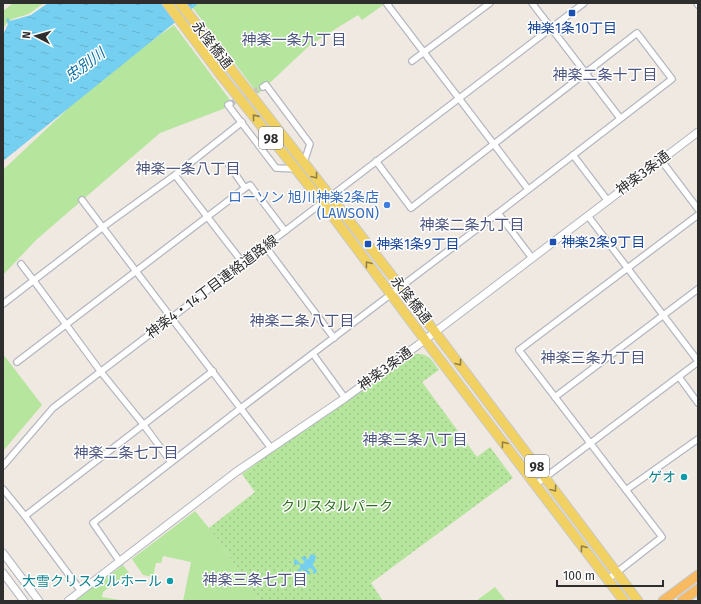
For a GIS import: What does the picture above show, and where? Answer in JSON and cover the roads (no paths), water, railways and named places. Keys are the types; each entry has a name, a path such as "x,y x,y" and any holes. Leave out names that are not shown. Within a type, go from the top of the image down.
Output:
{"highway":[{"path":"663,601 698,575"},
{"path":"682,601 698,589"}],"main road":[{"name":"永隆橋通","path":"167,3 220,74 322,202 624,601"},
{"name":"永隆橋通","path":"180,3 400,286 638,601"}],"street":[{"path":"389,3 387,4 528,189"},
{"path":"412,61 490,3"},
{"path":"532,3 620,118"},
{"name":"神楽4・14丁目連絡道路線","path":"3,466 53,408 584,3"},
{"path":"120,562 93,523 400,286 498,213 672,79 637,33 411,208 376,162"},
{"path":"263,87 266,85 310,144 304,162"},
{"path":"230,104 228,105 276,168 296,169"},
{"path":"3,304 103,227 175,175 242,122"},
{"name":"神楽3条通","path":"68,601 236,472 345,398 425,340 698,132"},
{"path":"573,155 608,200"},
{"path":"661,160 698,209"},
{"path":"229,165 245,188"},
{"path":"175,175 243,263"},
{"path":"17,362 250,185 285,231"},
{"path":"82,200 272,448"},
{"path":"498,213 532,258"},
{"path":"536,485 698,361 588,216"},
{"path":"607,580 662,537 519,350 698,216"},
{"path":"265,246 334,338"},
{"path":"21,264 101,372 143,424 171,462"},
{"path":"555,397 698,289"},
{"path":"313,354 345,398"},
{"path":"25,516 213,371"},
{"path":"679,376 698,403"},
{"path":"626,490 698,439"},
{"path":"3,489 81,591"},
{"path":"3,553 40,601"},
{"path":"4,577 24,601"}],"water":[{"name":"忠別川","path":"48,3 199,3 3,161 3,35 8,24 6,20 8,18 10,21 31,15"},
{"path":"312,554 316,556 313,565 317,571 316,573 313,574 313,570 310,568 307,570 310,574 307,574 307,572 302,569 301,571 304,574 300,575 297,572 300,565 294,564 294,560 296,559 302,564 305,562 302,557 305,556 307,560"}],"tunnel":[{"path":"230,104 263,87"}],"place":[{"name":"神楽1条10丁目","path":"572,13"},
{"name":"ローソン 旭川神楽2条店 (LAWSON)","path":"387,205"},
{"name":"神楽2条9丁目","path":"553,242"},
{"name":"神楽1条9丁目","path":"368,244"},
{"name":"ゲオ","path":"684,477"},
{"name":"大雪クリスタルホール","path":"170,581"}],"district":[{"name":"神楽一条九丁目","path":"294,40"},
{"name":"神楽二条十丁目","path":"605,75"},
{"name":"神楽一条八丁目","path":"188,169"},
{"name":"神楽二条九丁目","path":"472,225"},
{"name":"神楽二条八丁目","path":"302,321"},
{"name":"神楽三条九丁目","path":"593,358"},
{"name":"神楽三条八丁目","path":"415,440"},
{"name":"神楽二条七丁目","path":"126,453"},
{"name":"神楽三条七丁目","path":"255,580"}],"park label":[{"name":"クリスタルパーク","path":"337,506"}]}
